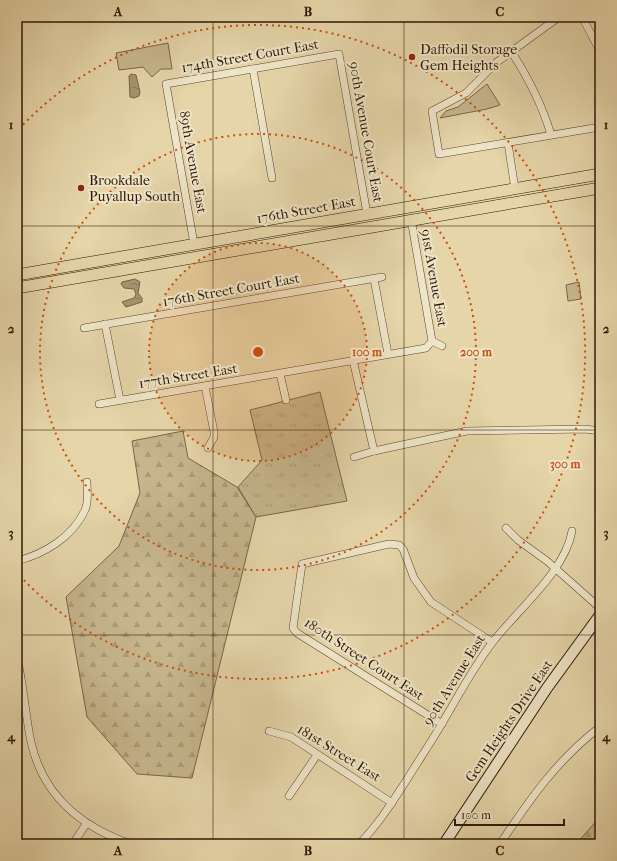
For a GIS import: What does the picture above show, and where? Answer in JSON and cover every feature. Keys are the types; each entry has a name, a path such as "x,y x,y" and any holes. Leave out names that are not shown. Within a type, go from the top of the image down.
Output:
{"main road":[{"name":"176th Street East","path":"17,275 600,174"},
{"name":"176th Street East","path":"17,288 411,219 600,188"},
{"path":"411,219 414,212 462,203 484,194"},
{"path":"254,246 289,234 364,221 367,214"},
{"path":"101,273 102,268 105,266 166,254 193,245"}],"street":[{"path":"559,17 497,62 466,93 432,111 439,154 600,127"},
{"path":"582,17 600,51"},
{"path":"511,51 532,84 544,112 551,136"},
{"name":"174th Street Court East","path":"166,84 339,54"},
{"name":"90th Avenue Court East","path":"339,54 367,214"},
{"path":"253,69 272,178"},
{"name":"89th Avenue East","path":"166,84 193,245"},
{"path":"508,143 516,189"},
{"name":"91st Avenue East","path":"411,219 432,341"},
{"name":"176th Street Court East","path":"84,328 382,278"},
{"path":"374,279 388,354"},
{"path":"105,324 120,400"},
{"path":"432,341 442,346"},
{"name":"177th Street East","path":"99,404 426,348 432,341"},
{"path":"353,360 374,451"},
{"path":"280,374 286,400"},
{"path":"205,386 214,432 214,437 208,448"},
{"path":"354,457 374,451 467,431 585,429 600,431"},
{"path":"17,561 37,554 55,544 66,535 85,510 88,498 87,482"},
{"path":"506,528 518,540 556,568 600,608"},
{"name":"90th Avenue East","path":"359,844 375,827 392,803 442,724 470,674 492,642 556,568 567,550 572,531"},
{"name":"180th Street Court East","path":"442,724 298,633 293,628 302,564 389,544 399,545 403,549 414,578 432,602 492,642"},
{"name":"Gem Heights Drive East","path":"444,844 547,688 600,615"},
{"path":"17,658 24,687 32,744 41,770 49,785 63,804 86,824 112,838 131,844"},
{"path":"500,844 554,768 600,727"},
{"name":"181st Street East","path":"269,731 291,737 392,803"},
{"path":"289,796 317,754"},
{"path":"73,844 86,824"}],"green space":[{"path":"168,43 172,69 161,69 152,77 143,67 119,70 116,53"},
{"path":"487,84 500,105 440,118 446,111 458,107"},
{"path":"579,282 581,299 568,301 566,285"},
{"path":"320,392 347,501 256,517 238,487 262,460 250,410"},
{"path":"183,431 188,458 237,487 256,517 192,778 137,774 87,717 66,597 119,546 140,493 132,441"},
{"path":"600,817 600,844 576,844"}],"water":[{"path":"131,74 136,75 140,92 139,96 134,98 130,97 129,76"},
{"path":"135,279 140,282 138,293 142,298 142,302 126,307 122,302 134,298 136,294 134,289 124,288 121,284 122,282"}],"place":[{"name":"Daffodil Storage Gem Heights","path":"412,57"},
{"name":"Brookdale Puyallup South","path":"81,188"}]}
